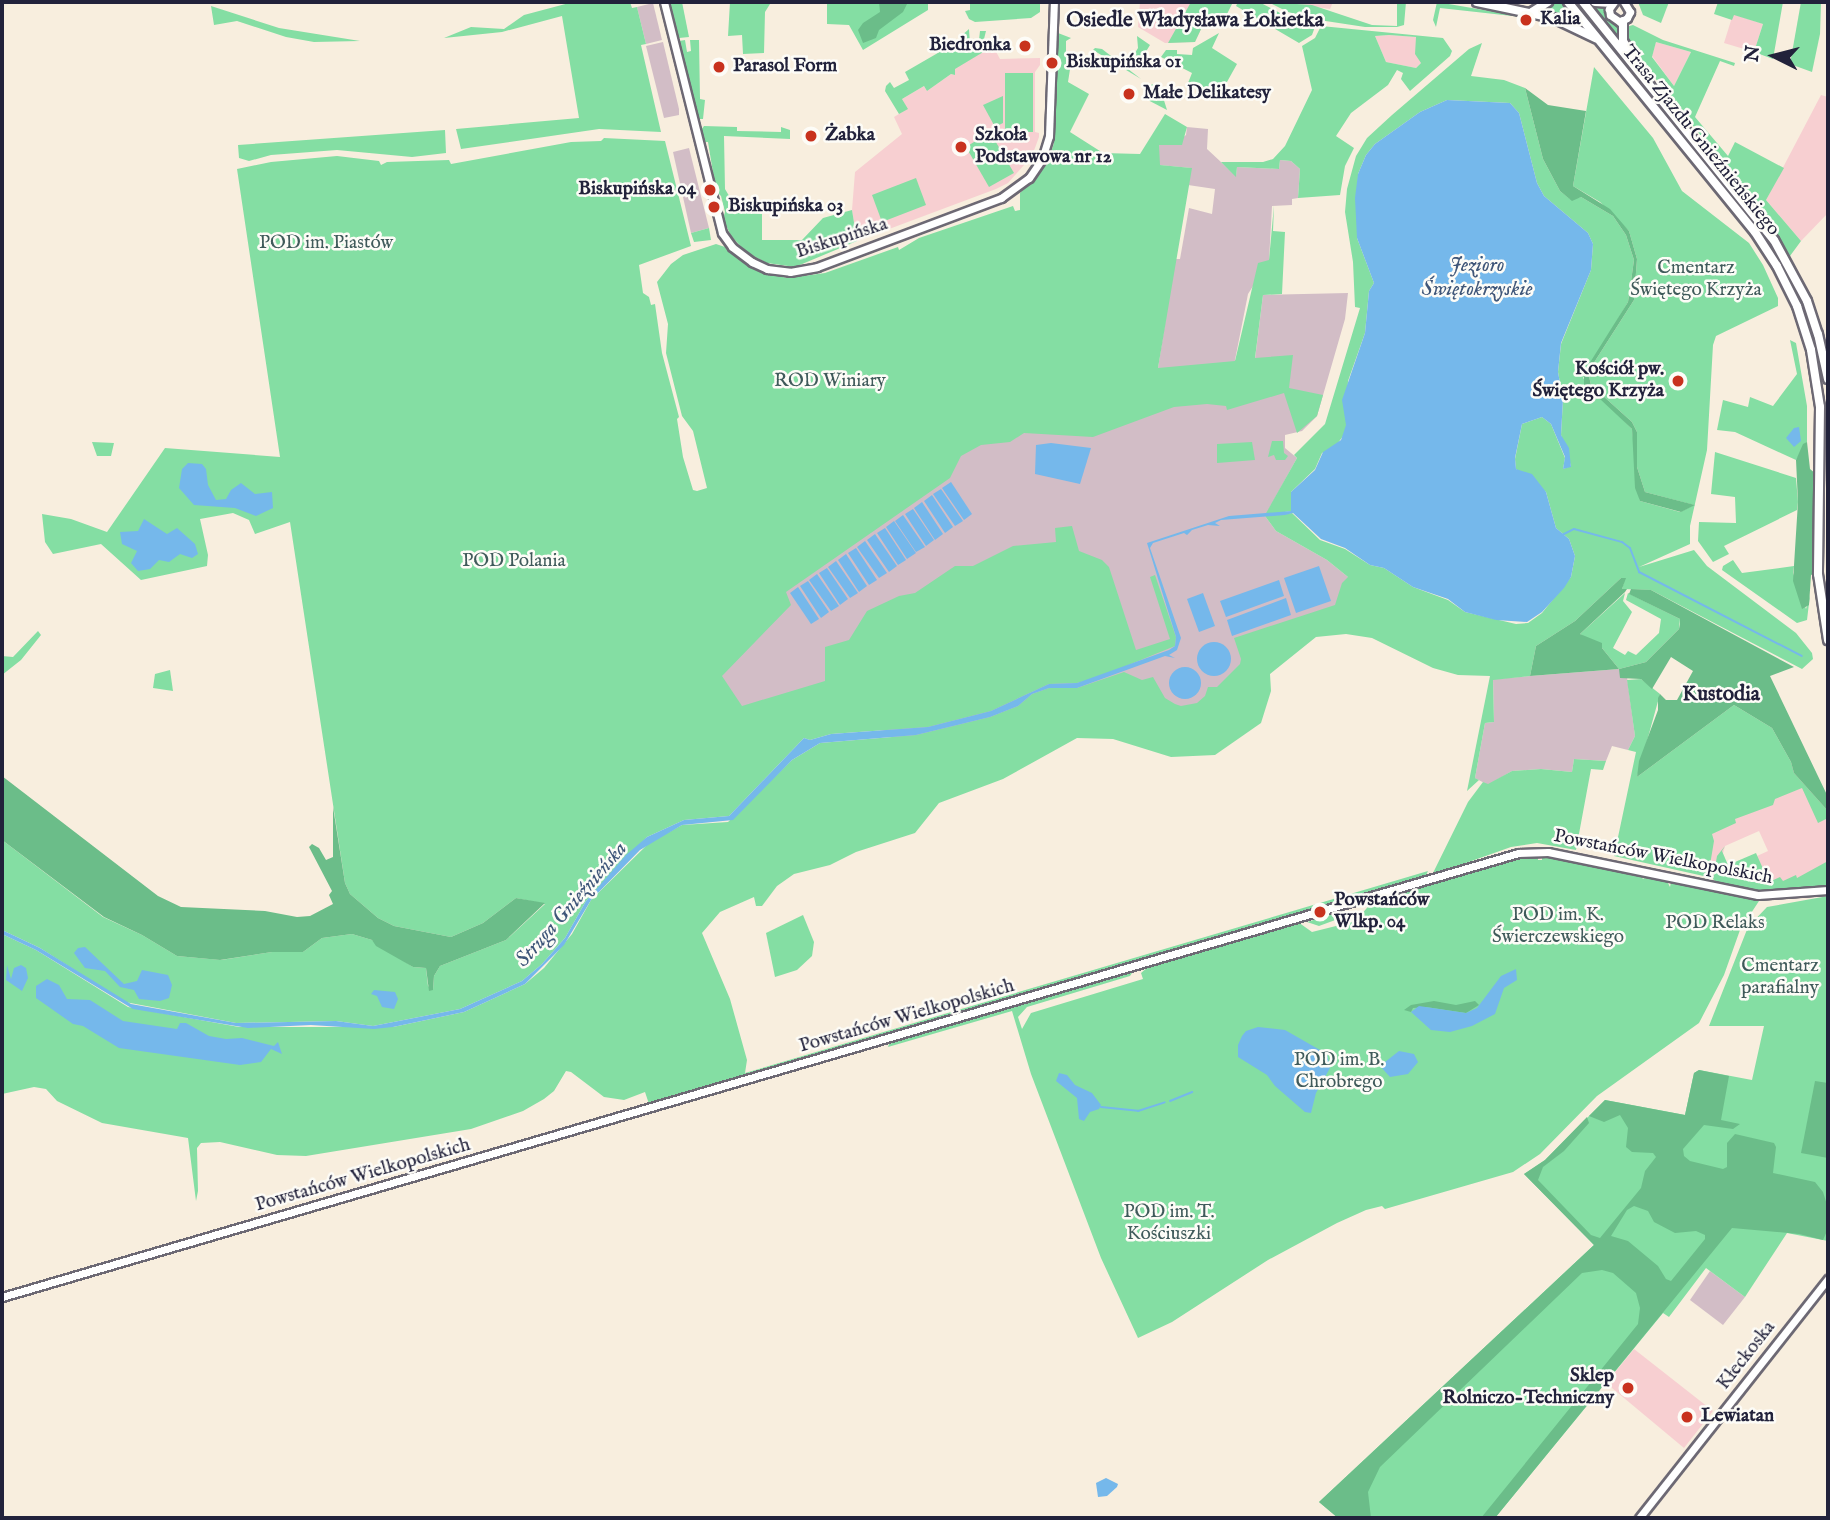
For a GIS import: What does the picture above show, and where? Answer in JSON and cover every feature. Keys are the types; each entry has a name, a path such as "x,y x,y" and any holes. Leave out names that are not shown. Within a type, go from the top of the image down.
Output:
{"main road":[{"path":"1477,2 1564,21 1600,42"},
{"path":"1532,12 1548,2"},
{"name":"Trasa Zjazdu Gnieźnieńskiego","path":"1567,2 1755,232 1777,266 1797,306 1817,379 1820,474 1818,574 1828,640"},
{"name":"Trasa Zjazdu Gnieźnieńskiego","path":"1583,2 1759,219 1786,259 1807,301 1828,379"},
{"path":"1595,2 1613,3"},
{"path":"1623,21 1623,41 1650,85"}],"street":[{"name":"Biskupińska","path":"664,2 722,233 732,247 752,262 767,269 790,272 837,260 1001,198 1029,178 1042,159 1049,136 1054,2"},
{"path":"1613,3 1609,15 1617,21 1623,21 1629,15 1627,3"},
{"name":"Powstańców Wielkopolskich","path":"2,1297 1518,853 1548,852 1758,895 1828,890"},
{"name":"Kłeckoska","path":"1639,1518 1828,1279"}],"shaded area":[{"path":"1140,2 1223,2 1226,8 1216,25 1203,25 1195,42 1165,43 1138,27"},
{"path":"1282,2 1333,2 1330,9"},
{"path":"653,3 662,40 646,44 637,7"},
{"path":"1733,14 1763,24 1754,52 1724,43"},
{"path":"1375,36 1417,37 1421,63 1416,68 1386,62"},
{"path":"663,42 679,109 679,115 664,118 646,46"},
{"path":"1656,42 1691,52 1674,86 1652,56"},
{"name":"Szkoła Podstawowa nr 12","path":"993,46 1000,59 1040,58 1040,65 1035,72 1035,132 1039,133 1039,137 1032,156 1008,183 996,189 857,241 852,210 855,172 902,134 894,117 907,109 902,99 924,86 927,91 951,74 955,75 954,69"},
{"path":"1821,95 1828,97 1828,213 1801,241 1766,200"},
{"path":"1187,127 1208,129 1207,149 1236,176 1237,167 1279,169 1280,160 1291,161 1300,169 1298,198 1292,199 1292,205 1272,206 1269,261 1248,294 1235,360 1255,359 1263,295 1348,293 1345,319 1317,416 1302,431 1285,435 1285,448 1297,458 1265,516 1276,531 1327,560 1348,577 1351,602 1267,671 1255,723 1121,713 894,742 891,732 741,706 721,676 761,634 742,567 950,431 1158,368 1175,259 1180,259 1189,208 1212,214 1215,189 1188,185 1191,168 1159,165 1159,145 1182,138 1186,135"},
{"path":"689,148 709,228 691,233 673,152"},
{"path":"1619,669 1627,677 1635,736 1628,750 1612,746 1606,761 1574,759 1572,772 1541,769 1512,771 1488,785 1475,778 1485,723 1494,722 1493,679"},
{"path":"1711,723 1816,776 1828,797 1828,879 1770,886 1757,856 1768,851 1759,831 1725,846 1716,879 1701,875"},
{"path":"1710,1271 1745,1297 1723,1325 1690,1300"},
{"path":"1634,1349 1713,1411 1684,1448 1606,1383"}],"green space":[{"path":"573,2 630,2 632,8 637,7 646,44 641,45 661,132 599,129 461,149 456,129 579,118 562,16 502,32 444,38 471,27 504,29 524,15"},
{"path":"670,2 682,2 689,37 679,38"},
{"path":"730,2 777,2 770,4 765,12 764,53 743,54 742,35 728,36"},
{"path":"827,2 928,2 928,10 863,50 849,25 827,24"},
{"path":"879,2 908,2 903,12 879,30 876,38 863,43 858,30 863,23 880,12"},
{"path":"970,2 1040,2 1040,12 1031,18 975,22 969,19 965,11 970,10"},
{"path":"1191,2 1233,2 1227,14 1223,13 1216,25 1203,25 1195,42 1168,43"},
{"path":"1238,2 1259,2 1286,16 1316,24 1312,35 1299,43 1236,6"},
{"path":"1268,2 1312,5 1372,25 1397,26 1397,2 1406,2 1404,25 1397,27 1365,27 1319,20 1288,12"},
{"path":"1437,2 1530,18 1440,8 1436,27 1433,20"},
{"path":"1553,2 1561,2 1576,22 1546,11"},
{"path":"1572,2 1578,2 1715,172 1712,173"},
{"path":"1588,2 1605,7 1608,21 1618,26 1619,38"},
{"path":"1638,2 1669,2 1661,23 1643,15"},
{"path":"1718,2 1783,2 1773,59 1754,52 1763,24 1734,15 1732,20 1714,14"},
{"path":"1801,2 1821,2 1820,34 1812,72 1790,64"},
{"path":"211,6 279,28 360,41 314,42 286,37 237,21 214,25"},
{"path":"1633,25 1663,40 1735,63 1734,66 1720,61 1695,117 1728,156 1735,142 1784,168 1766,200 1801,241 1790,256 1747,194 1636,54 1625,34 1626,27","holes":["1656,42 1691,52 1674,86 1652,57"]},
{"path":"1321,26 1443,38 1452,51 1450,56 1410,91 1401,79 1403,73 1397,70 1388,85 1351,113 1336,136 1354,148 1345,166 1340,195 1298,198 1300,169 1291,161 1280,160 1279,169 1237,167 1236,177 1221,162 1263,162 1273,159 1285,146 1312,90 1302,46 1315,38","holes":["1375,36 1416,37 1415,54 1421,63 1416,68 1386,62"]},
{"path":"969,29 970,44 979,40 980,31 986,31 984,39 990,48 955,69 955,75 951,74 927,91 924,86 902,99 908,109 899,114 885,91 886,86 890,82 894,88 909,80 905,72 943,50 946,53 962,41 960,37"},
{"path":"1058,33 1071,38 1066,41 1066,63 1071,63 1068,82 1089,94 1070,132 1103,153 1140,154 1165,114 1187,127 1182,145 1159,145 1160,165 1192,168 1158,368 1235,361 1258,263 1269,260 1274,205 1273,231 1285,232 1282,294 1263,295 1255,358 1293,355 1289,388 1323,395 1317,416 1297,433 1284,393 1227,410 1226,406 1207,404 1174,407 1093,437 1024,433 1010,442 981,445 961,456 950,478 786,592 791,605 722,676 742,706 825,681 825,647 849,640 867,611 899,596 915,593 955,566 973,566 1013,546 1056,542 1055,528 1072,526 1079,551 1102,560 1109,567 1136,650 1170,639 1150,577 1155,575 1176,637 1175,646 1099,677 1077,683 1049,684 991,711 928,727 831,734 810,740 804,738 729,816 684,820 647,837 586,901 565,938 542,964 522,981 460,1009 373,1026 336,1021 236,1023 125,1002 40,948 2,930 2,840 103,917 142,935 177,956 221,960 272,952 303,952 322,938 352,934 372,940 413,967 426,968 428,986 433,990 434,976 440,966 506,940 545,904 516,898 483,923 451,937 394,926 378,918 350,894 345,883 290,522 255,534 249,520 233,513 200,519 208,555 207,566 141,580 101,544 53,554 45,542 42,514 71,519 107,532 165,448 280,457 237,169 271,162 337,156 379,161 381,165 387,162 449,160 451,164 571,142 601,141 604,138 665,141 691,246 639,265 643,293 649,297 651,305 655,304 662,353 679,417 677,419 683,457 693,490 697,491 707,488 693,431 682,416 666,353 668,324 657,282 671,264 683,255 716,244 725,247 749,267 769,275 789,278 825,273 898,247 899,250 919,238 1013,206 1015,211 1020,210 1020,193 1047,164 1054,143"},
{"path":"1219,33 1212,48 1237,64 1218,98 1188,83 1192,73 1161,57 1166,50 1192,55 1193,48"},
{"path":"1137,36 1150,45 1142,58 1147,62 1141,67 1130,61 1138,48"},
{"path":"685,40 687,52 691,51 690,40 699,40 700,99 705,100 703,119 699,119 679,41"},
{"name":"Cmentarz Świętego Krzyża","path":"1482,43 1471,76 1504,80 1525,88 1543,159 1560,191 1570,199 1581,197 1613,216 1626,235 1634,260 1628,302 1583,378 1632,429 1640,501 1680,512 1694,505 1645,492 1637,467 1637,432 1632,422 1591,385 1588,372 1634,300 1637,259 1629,231 1600,202 1573,186 1594,67 1653,138 1682,191 1749,243 1763,265 1778,298 1778,306 1716,336 1713,345 1707,450 1690,526 1690,544 1639,567 1694,550 1707,566 1796,633 1812,653 1813,659 1802,669 1651,590 1622,589 1624,582 1621,578 1575,621 1536,646 1530,676 1493,680 1494,722 1485,723 1475,778 1479,780 1467,791 1490,676 1458,675 1433,668 1372,638 1346,634 1316,637 1270,674 1271,691 1261,723 1215,755 1171,757 1113,739 1077,738 1003,779 939,803 915,833 856,852 830,865 794,874 777,886 762,906 756,906 754,897 720,912 702,933 730,999 747,1060 745,1073 1428,871 1425,877 649,1104 645,1092 624,1100 604,1097 566,1071 554,1091 544,1099 523,1111 471,1129 306,1156 277,1155 220,1142 201,1143 197,1148 196,1201 188,1138 102,1123 57,1101 46,1089 34,1087 2,1094 2,934 36,950 128,1007 239,1027 393,1027 464,1012 525,984 544,968 572,934 591,900 649,843 682,825 728,822 792,760 820,743 916,735 990,717 1018,706 1032,694 1049,688 1077,688 1124,672 1142,680 1153,677 1165,698 1175,704 1181,706 1197,703 1205,696 1208,687 1217,687 1240,664 1234,638 1335,605 1342,583 1348,577 1327,560 1276,531 1265,516 1292,513 1320,540 1345,549 1370,565 1384,568 1413,587 1448,600 1465,612 1516,624 1528,623 1542,613 1571,577 1575,556 1569,539 1556,528 1546,492 1516,469 1515,459 1522,424 1542,417 1551,424 1565,458 1563,469 1571,466 1561,435 1563,399 1558,372 1561,344 1591,270 1593,244 1588,233 1544,196 1537,183 1519,113 1510,103 1447,100 1420,112 1375,144 1366,155 1358,174 1357,238 1374,283 1369,291 1365,333 1348,381 1346,432 1335,447 1322,453 1315,469 1291,492 1291,511 1265,515 1297,458 1294,455 1325,424 1360,308 1355,307 1353,262 1345,212 1347,189 1356,156 1367,138 1392,115 1469,49"},
{"path":"1102,49 1141,79 1093,50"},
{"path":"1005,73 1033,73 1033,132 1005,132"},
{"path":"1152,84 1161,91 1167,110 1144,98"},
{"path":"1525,88 1548,105 1586,111 1573,186 1610,209 1629,231 1637,259 1634,300 1588,372 1591,385 1632,422 1637,432 1637,467 1645,492 1695,505 1681,512 1640,501 1635,488 1632,429 1584,384 1584,372 1628,302 1634,260 1626,235 1613,216 1581,197 1572,201 1560,191 1543,159"},
{"path":"1003,96 1003,123 995,127 983,105"},
{"path":"704,126 737,127 737,131 781,132 781,127 790,130 790,139 724,136 725,189 738,211 762,214 762,240 802,240 823,218 852,210 857,241 795,267 767,263 747,253 731,236 723,219 725,212 721,196 716,191 708,142 704,142 701,130"},
{"path":"445,130 446,153 412,157 337,150 271,155 249,161 239,158 238,145"},
{"path":"990,132 1014,173 989,187 966,147"},
{"path":"916,178 926,205 882,222 872,195"},
{"path":"709,228 711,240 694,242 691,233"},
{"path":"1790,340 1796,343 1807,406 1807,442 1796,460 1735,432 1717,430 1723,400 1748,407 1750,397 1773,406 1797,374"},
{"path":"1272,441 1283,441 1284,453 1288,456 1285,460 1276,460 1274,455 1268,457"},
{"path":"92,442 114,443 111,456 97,456"},
{"path":"1252,442 1255,460 1217,463 1217,444"},
{"path":"1807,442 1810,469 1816,474 1814,574 1811,575 1809,605 1802,609 1793,581 1798,502 1796,460 1803,444"},
{"path":"1715,452 1796,478 1798,502 1797,510 1724,546 1729,554 1713,562 1698,541 1699,522 1736,523 1735,497 1711,494"},
{"path":"1733,560 1742,573 1794,566 1793,573 1806,609 1810,595 1807,620 1797,623 1722,570 1723,566"},
{"path":"1621,578 1626,578 1622,589 1627,589 1625,592 1580,634 1602,643 1602,648 1619,669 1530,676 1536,646 1575,621"},
{"path":"1631,589 1651,590 1794,667 1770,676 1828,797 1828,811 1794,773 1791,762 1772,728 1734,705 1637,777 1639,761 1658,710 1660,694 1666,700 1677,700 1693,671 1671,657 1652,689 1641,679 1620,678 1619,669 1646,662 1679,629 1680,624 1680,619 1629,594"},
{"path":"1625,593 1623,601 1632,612 1613,648 1625,655 1628,651 1636,655 1659,633 1661,619 1626,600 1628,593 1680,619 1679,629 1646,662 1619,669 1602,648 1580,634"},
{"path":"38,631 41,635 21,660 2,675 2,656 13,657"},
{"path":"170,670 173,691 153,688 155,674"},
{"path":"1641,679 1660,694 1637,777 1734,705 1772,728 1791,762 1794,773 1828,811 1828,818 1818,823 1802,788 1775,799 1773,805 1735,819 1736,823 1712,834 1714,841 1708,877 1614,856 1636,752 1628,750 1635,736 1627,680"},
{"path":"1574,759 1606,761 1603,770 1591,769 1576,850 1537,843 1511,847 1432,875 1468,802 1483,782 1488,784 1512,771 1541,769 1572,772"},
{"path":"2,776 158,896 181,907 265,911 297,917 310,916 333,904 329,895 332,891 309,847 312,844 319,848 326,860 333,857 333,807 345,883 350,894 378,918 394,926 451,937 483,923 516,898 545,903 506,940 440,966 434,976 433,990 429,991 426,968 413,967 376,946 372,940 352,934 322,938 303,952 272,952 220,960 177,956 104,917 2,840"},
{"path":"1725,846 1722,851 1728,865 1756,853 1769,882 1780,877 1783,881 1796,875 1797,878 1828,861 1828,886 1761,892 1718,884 1713,879 1717,856"},
{"path":"1538,854 1538,860 1542,860 1542,855 1548,855 1592,864 1596,868 1597,865 1617,869 1643,879 1646,877 1667,881 1670,887 1671,882 1759,901 1740,930 1724,975 1699,1023 1597,1096 1540,1154 1513,1172 1385,1209 1382,1206 1366,1210 1268,1260 1172,1322 1138,1338 1101,1258 1031,1074 1012,1011 888,1047 889,1044 1134,970 1130,976 1027,1007 1018,1017 1022,1029 1031,1013 1143,979 1141,973 1148,967 1298,922 1312,932 1361,920 1360,916 1372,902 1518,856"},
{"name":"Cmentarz parafialny","path":"1828,896 1828,1241 1787,1233 1745,1297 1706,1268 1669,1317 1663,1313 1495,1518 1338,1518 1319,1502 1594,1245 1524,1174 1545,1160 1605,1100 1685,1115 1694,1073 1699,1070 1752,1080 1764,1026 1709,1026 1748,927 1767,907"},
{"path":"1343,911 1338,919 1319,926 1307,922"},
{"path":"803,915 814,942 812,956 797,970 775,977 766,933"},
{"path":"1434,1001 1456,1005 1475,1001 1479,1005 1466,1013 1426,1007 1413,1008 1411,1012 1404,1010 1411,1005"},
{"path":"1699,1070 1729,1076 1721,1120 1740,1124 1733,1129 1704,1125 1683,1149 1684,1156 1690,1161 1723,1169 1727,1167 1727,1143 1735,1134 1774,1143 1776,1147 1773,1173 1815,1182 1823,1192 1828,1208 1827,1231 1823,1240 1799,1234 1732,1228 1495,1518 1481,1518 1638,1324 1640,1308 1636,1293 1613,1273 1602,1270 1582,1273 1380,1467 1368,1492 1371,1518 1338,1518 1319,1502 1594,1245 1524,1174 1545,1160 1587,1117 1589,1123 1564,1151 1543,1167 1538,1180 1591,1235 1600,1238 1641,1188 1645,1171 1656,1157 1653,1153 1632,1152 1626,1147 1628,1128 1620,1115 1604,1122 1589,1116 1605,1100 1685,1115 1694,1073","holes":["1634,1206 1648,1211 1654,1222 1675,1233 1696,1231 1705,1235 1705,1239 1671,1281 1666,1279 1658,1266 1628,1241 1611,1236 1627,1210"]},
{"path":"1815,1081 1828,1083 1828,1158 1801,1153"}],"water":[{"name":"Jezioro Świętokrzyskie","path":"1447,100 1510,103 1519,113 1537,183 1544,196 1588,233 1593,244 1591,270 1561,343 1558,372 1563,399 1561,435 1569,448 1571,467 1563,469 1565,457 1551,424 1542,417 1522,424 1515,458 1516,469 1532,474 1546,492 1556,528 1569,539 1575,556 1571,577 1564,588 1542,612 1527,622 1496,620 1465,612 1448,599 1413,587 1384,568 1370,565 1345,548 1321,539 1293,513 1221,520 1215,523 1220,526 1208,525 1192,530 1187,535 1184,533 1153,543 1150,548 1181,638 1177,650 1169,655 1175,658 1165,656 1077,688 1049,688 1032,694 1018,706 990,717 916,735 820,743 792,760 733,820 682,825 640,850 591,900 564,945 525,984 464,1012 393,1027 374,1029 311,1025 248,1028 133,1009 36,950 2,934 2,930 40,948 131,1004 236,1023 336,1021 373,1026 460,1009 522,981 542,964 565,938 586,901 626,855 647,837 684,820 729,816 804,738 810,740 831,734 928,727 991,711 1049,684 1077,683 1169,650 1175,646 1176,637 1147,543 1229,516 1291,511 1291,492 1315,470 1323,452 1341,440 1346,425 1342,400 1365,333 1369,291 1374,283 1357,238 1355,198 1358,174 1366,155 1375,144 1420,112"},
{"path":"1799,427 1801,441 1794,447 1786,438 1794,428"},
{"path":"1051,443 1091,448 1080,484 1035,474 1036,445"},
{"path":"188,463 202,464 206,469 208,485 216,500 226,499 231,490 241,483 255,494 272,492 273,508 256,516 235,508 194,505 179,488 182,469"},
{"path":"951,482 972,514 964,520 942,488"},
{"path":"941,489 963,521 955,526 933,494"},
{"path":"932,495 953,527 945,533 924,501"},
{"path":"922,502 943,534 935,540 914,508"},
{"path":"913,509 934,540 926,546 905,514"},
{"path":"903,515 925,547 916,552 895,521"},
{"path":"144,519 167,534 177,528 195,544 198,554 192,558 180,554 169,562 159,560 150,569 138,571 131,563 137,551 122,544 120,532 138,531"},
{"path":"894,521 916,553 907,559 886,527"},
{"path":"885,528 906,560 898,565 877,533"},
{"path":"875,534 897,566 889,572 867,540"},
{"path":"865,541 887,573 879,578 857,547"},
{"path":"856,548 877,580 869,585 848,553"},
{"path":"846,554 867,586 859,592 838,560"},
{"path":"836,561 858,593 850,598 828,567"},
{"path":"1319,566 1331,601 1296,613 1284,578"},
{"path":"827,568 848,599 840,605 819,573"},
{"path":"817,574 839,606 831,611 809,580"},
{"path":"1279,580 1284,596 1226,617 1220,601"},
{"path":"808,581 829,612 821,618 800,586"},
{"path":"798,587 819,619 811,624 790,593"},
{"path":"1203,593 1215,626 1199,632 1187,599"},
{"path":"1286,598 1291,615 1232,636 1227,620"},
{"path":"1214,642 1226,647 1231,659 1226,671 1214,676 1202,671 1197,659 1202,647"},
{"path":"1185,667 1197,671 1201,683 1197,695 1185,699 1173,695 1169,683 1173,671"},
{"path":"85,947 124,984 137,981 142,970 168,975 172,985 169,998 160,1001 139,999 134,990 120,987 105,971 85,968 74,953 78,948"},
{"path":"7,965 11,979 14,968 21,965 26,968 28,978 22,991 6,980"},
{"path":"1516,969 1517,980 1504,988 1495,1014 1472,1026 1450,1032 1431,1030 1411,1012 1419,1006 1466,1013 1477,1008 1501,976"},
{"path":"47,979 59,985 67,999 90,1000 123,1021 177,1029 180,1023 186,1023 209,1036 242,1038 274,1046 278,1042 282,1054 271,1049 261,1062 240,1065 119,1048 83,1026 73,1024 36,998 36,986"},
{"path":"374,990 395,992 398,999 394,1009 382,1007 377,996 371,994"},
{"path":"1258,1027 1285,1030 1327,1054 1330,1068 1316,1093 1311,1113 1305,1112 1275,1086 1267,1075 1238,1057 1238,1045 1242,1036 1246,1031"},
{"path":"1399,1051 1414,1054 1418,1062 1408,1074 1390,1077 1380,1066"},
{"path":"1059,1073 1067,1075 1075,1085 1092,1093 1101,1105 1099,1109 1090,1112 1084,1121 1079,1119 1077,1098 1056,1081"},
{"path":"1106,1478 1118,1484 1117,1487 1107,1496 1098,1497 1096,1483"}],"waterway":[{"path":"1562,535 1574,529 1622,542 1630,548 1639,572 1802,656"},
{"path":"1170,1101 1192,1092"},
{"path":"1101,1107 1138,1111 1165,1102"}],"place":[{"name":"Kalia","path":"1526,20"},
{"name":"Biedronka","path":"1025,46"},
{"name":"Biskupińska 01","path":"1052,63"},
{"name":"Parasol Form","path":"719,67"},
{"name":"Małe Delikatesy","path":"1129,94"},
{"name":"Żabka","path":"811,136"},
{"name":"Szkoła Podstawowa nr 12","path":"961,147"},
{"name":"Biskupińska 04","path":"710,190"},
{"name":"Biskupińska 03","path":"714,207"},
{"name":"Kościół pw. Świętego Krzyża","path":"1678,381"},
{"name":"Powstańców Wlkp. 04","path":"1320,912"},
{"name":"Sklep Rolniczo-Techniczny","path":"1628,1388"},
{"name":"Lewiatan","path":"1687,1417"}],"district":[{"name":"Osiedle Władysława Łokietka","path":"1195,21"},
{"name":"Kustodia","path":"1721,695"}],"park label":[{"name":"POD im. Piastów","path":"326,244"},
{"name":"ROD Winiary","path":"830,382"},
{"name":"POD Polania","path":"514,562"},
{"name":"POD Relaks","path":"1715,924"},
{"name":"POD im. K. Świerczewskiego","path":"1558,927"},
{"name":"POD im. B. Chrobrego","path":"1339,1072"},
{"name":"POD im. T. Kościuszki","path":"1169,1224"}],"water label":[{"name":"Struga Gnieźnieńska","path":"572,905"}]}
